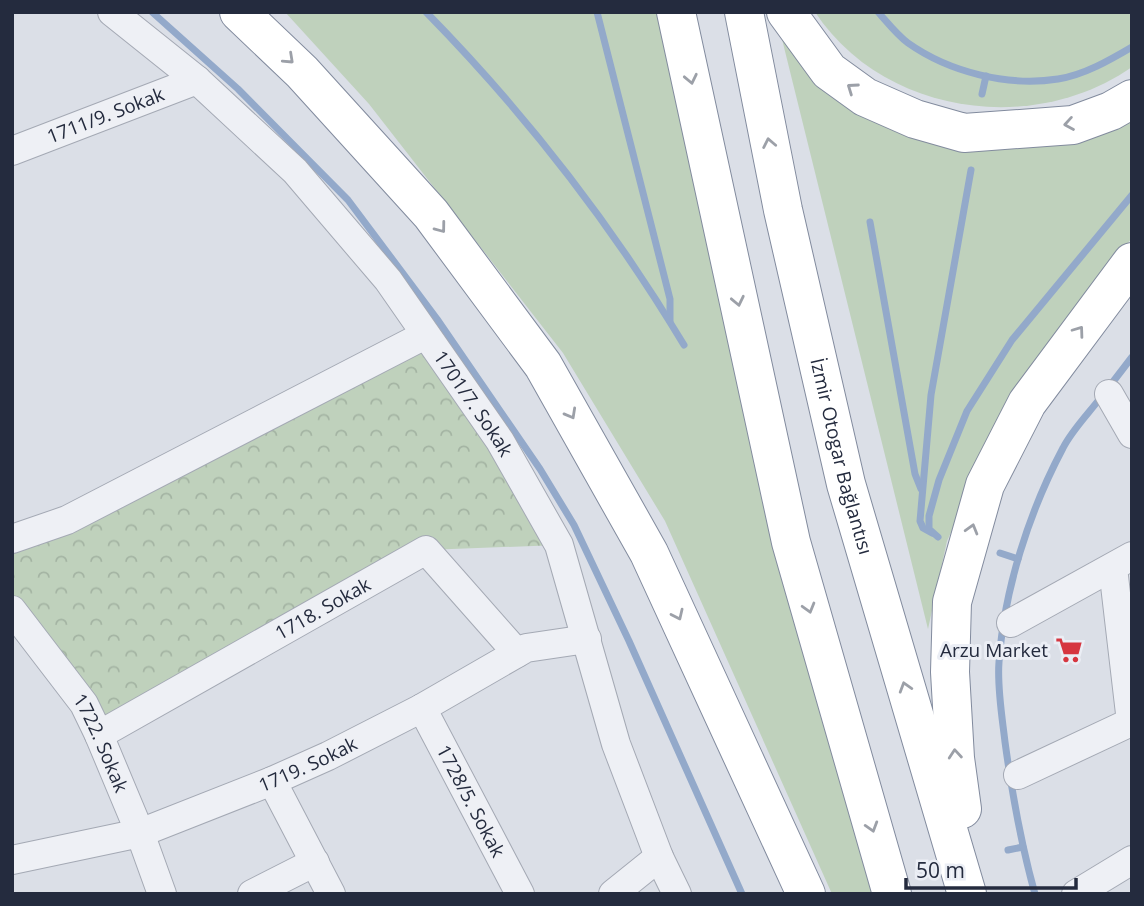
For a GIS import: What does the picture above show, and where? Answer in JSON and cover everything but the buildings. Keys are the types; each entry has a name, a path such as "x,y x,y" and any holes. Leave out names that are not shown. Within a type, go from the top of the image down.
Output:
{"highway":[{"path":"239,12 302,72 431,214 543,365 649,553 806,894"},
{"path":"676,12 791,542 892,894"},
{"name":"İzmir Otogar Bağlantısı","path":"744,12 783,210 846,484 967,894"},
{"path":"786,12 829,71 865,97 915,120 964,133 1073,125 1111,111 1132,99"},
{"path":"976,894 954,758 950,672 952,602 985,485 1027,403 1132,261"}],"street":[{"name":"1701/7. Sokak","path":"112,12 197,80 295,171 388,280 500,441 559,545 616,744 659,857 677,894"},
{"name":"1711/9. Sokak","path":"12,151 197,80"},
{"path":"12,539 67,520 425,335"},
{"path":"1109,394 1132,434"},
{"name":"1718. Sokak","path":"99,735 426,550 517,653"},
{"path":"1011,623 1122,562 1131,722 1017,775"},
{"name":"1722. Sokak","path":"12,610 84,704 140,833 162,894"},
{"name":"1719. Sokak","path":"12,860 140,833 272,781 422,708 526,648 587,639"},
{"name":"1728/5. Sokak","path":"422,708 520,894"},
{"path":"272,781 331,894"},
{"path":"613,894 659,857"},
{"path":"1076,894 1132,860"},
{"path":"252,894 315,862"}],"green space":[{"path":"285,12 661,12 874,894 832,894 665,521 563,353 369,104"},
{"path":"815,12 1132,12 1132,67 1093,89 1050,102 1006,107 962,104 919,93 879,74 844,47"},
{"path":"779,27 892,123 1132,118 1132,238 1051,340 1001,425 947,541 928,629"},
{"path":"425,335 559,545 426,550 99,735 12,610 12,539"}],"waterway":[{"path":"152,12 238,89 348,200 437,319 540,469 574,525 742,894"},
{"path":"426,12 498,89 565,171 627,256 684,345"},
{"path":"597,12 670,299 670,321"},
{"path":"878,12 904,40 924,53 960,69 999,79 1039,81 1068,77 1097,66 1132,47"},
{"path":"982,94 986,76"},
{"path":"932,533 923,528 920,521 931,395 971,170"},
{"path":"938,537 929,529 929,516 939,480 967,411 1012,340 1132,195"},
{"path":"870,222 915,474 921,489"},
{"path":"1109,387 1132,357"},
{"path":"1035,894 1017,818 1005,742 999,681 1002,635 1012,580 1039,498 1067,441 1101,397"},
{"path":"1000,553 1018,559"},
{"path":"1008,850 1023,847"}],"place":[{"name":"Arzu Market","path":"1069,650"}]}
